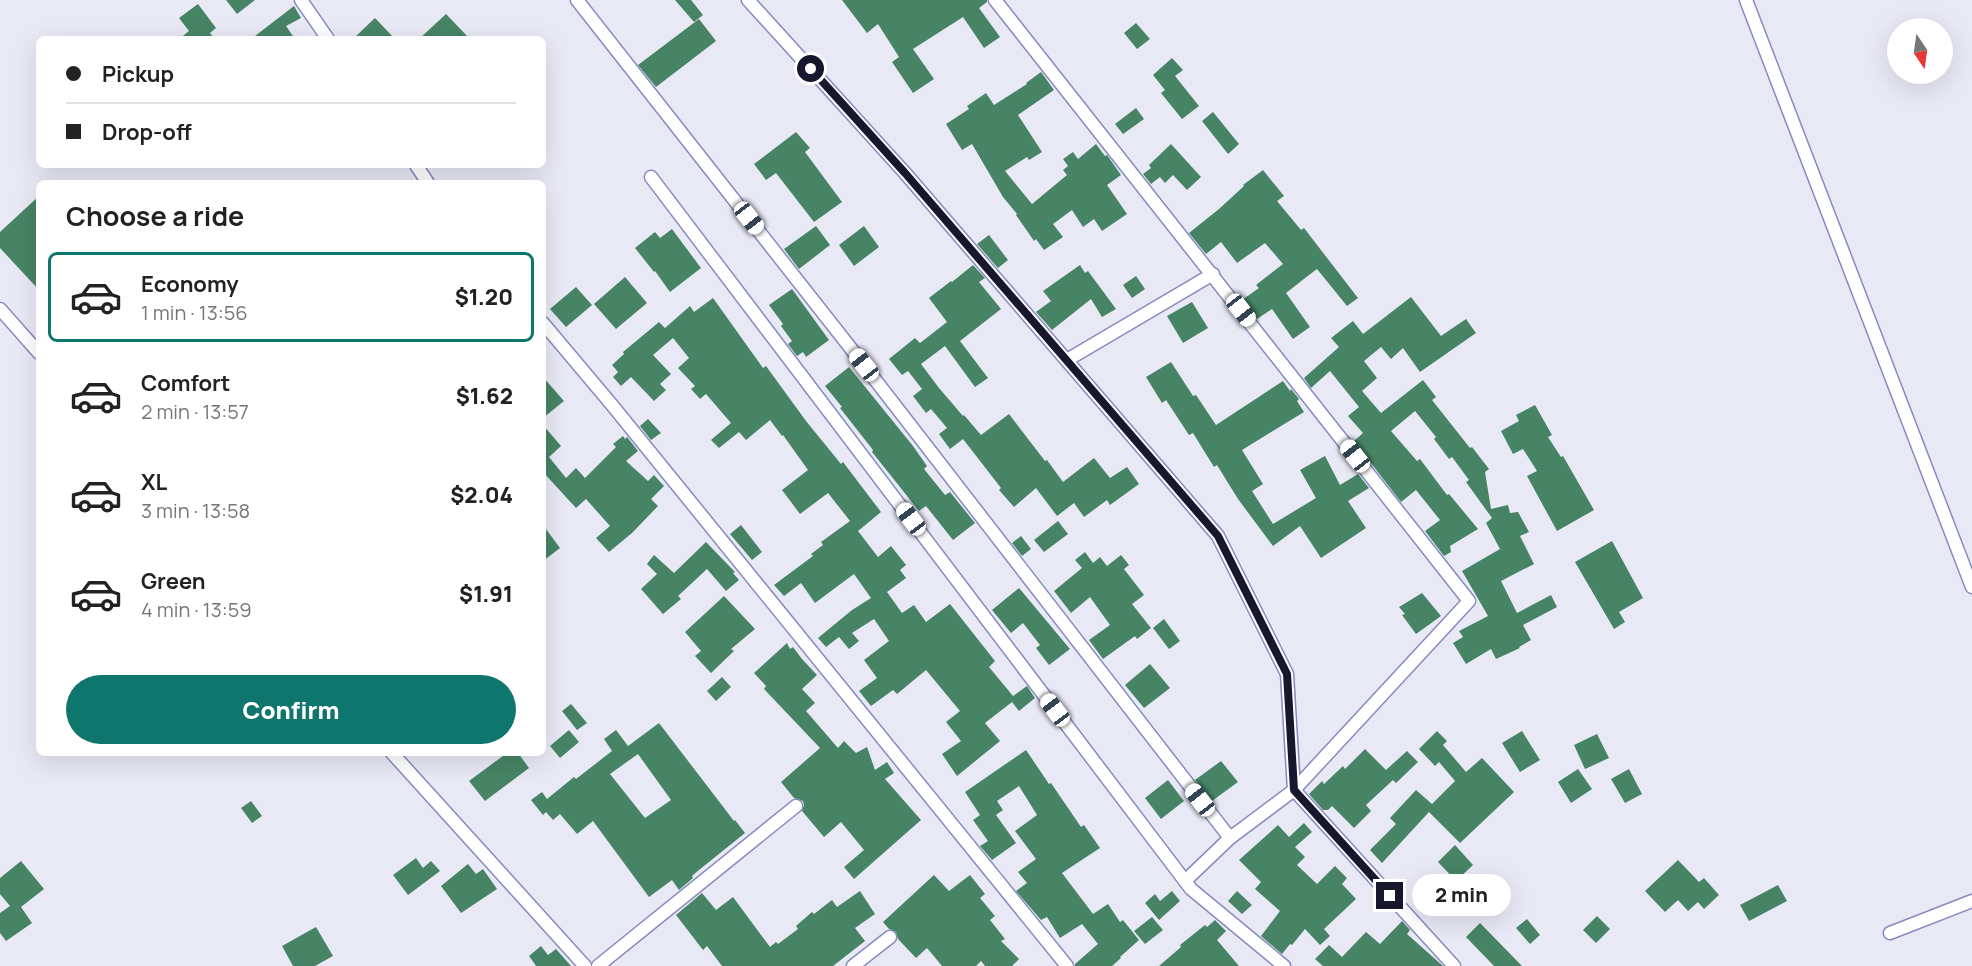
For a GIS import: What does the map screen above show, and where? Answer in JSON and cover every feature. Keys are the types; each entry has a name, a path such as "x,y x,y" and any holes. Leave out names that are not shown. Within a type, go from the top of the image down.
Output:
{"street":[{"path":"301,0 326,36"},
{"path":"577,0 842,336 1230,838"},
{"path":"748,0 905,173 1218,536 1287,674 1294,790 1454,966"},
{"path":"995,0 1469,601 1294,790 1230,838 1185,881"},
{"path":"1746,0 1972,587"},
{"path":"651,177 1185,881 1284,966"},
{"path":"1067,360 1213,274"},
{"path":"0,309 36,350"},
{"path":"546,327 627,423 1067,966"},
{"path":"395,756 585,966"},
{"path":"598,966 795,806"},
{"path":"1890,933 1972,901"},
{"path":"853,966 890,937"}],"building":[{"path":"226,0 255,0 237,14"},
{"path":"675,0 691,0 703,15 694,22"},
{"path":"842,0 987,0 979,8 1000,37 984,48 963,17 913,49 934,79 913,93 892,62 899,57 878,24 867,33"},
{"path":"198,4 216,28 210,33 212,36 183,36 189,31 179,18"},
{"path":"294,6 301,18 286,26 293,36 255,36"},
{"path":"446,14 467,36 422,36"},
{"path":"375,18 392,36 356,36"},
{"path":"699,19 716,41 656,87 638,65"},
{"path":"1136,23 1150,39 1137,49 1124,33"},
{"path":"1172,58 1183,70 1175,76 1199,106 1182,119 1161,93 1165,90 1153,75"},
{"path":"1041,72 1054,90 1018,115 1042,152 1029,160 1027,157 1005,171 1032,204 1067,175 1063,170 1068,166 1063,159 1073,152 1078,159 1096,144 1121,175 1107,185 1127,214 1102,231 1094,219 1083,227 1072,210 1053,224 1063,237 1044,250 1036,239 1034,241 1003,197 972,144 962,150 946,124 969,109 967,106 986,93 994,105"},
{"path":"1136,108 1144,119 1123,134 1115,124"},
{"path":"1213,112 1239,144 1228,154 1202,121"},
{"path":"796,132 810,148 805,152 842,202 814,222 776,173 766,180 754,164"},
{"path":"1171,144 1201,177 1187,190 1173,175 1165,183 1160,177 1151,184 1143,174"},
{"path":"1263,170 1284,196 1277,201 1301,230 1304,228 1358,298 1347,306 1317,269 1286,293 1310,327 1293,339 1272,309 1257,319 1242,300 1259,288 1256,285 1283,264 1265,243 1237,263 1221,242 1206,254 1189,233"},
{"path":"36,199 36,287 0,248 0,232"},
{"path":"816,226 830,245 799,269 784,249"},
{"path":"864,226 879,247 854,266 839,245"},
{"path":"672,229 701,268 670,292 635,248 655,232 660,238"},
{"path":"989,235 1008,260 998,268 977,244"},
{"path":"973,265 985,278 979,282 1001,309 960,341 988,378 975,387 945,346 921,364 981,435 1009,414 1063,482 1094,458 1110,478 1127,467 1139,484 1110,505 1107,500 1084,517 1074,503 1057,516 1036,488 1014,507 963,439 950,449 939,434 947,428 931,409 926,413 913,396 922,389 908,371 902,375 889,359 915,338 920,343 947,322 929,298"},
{"path":"1080,265 1085,273 1088,271 1116,309 1102,317 1091,299 1052,330 1036,312 1051,301 1043,291"},
{"path":"1136,276 1145,289 1132,298 1123,285"},
{"path":"625,277 647,303 616,329 594,304"},
{"path":"576,287 592,305 566,327 550,309"},
{"path":"792,289 829,340 806,357 803,352 797,356 788,344 792,341 769,305"},
{"path":"1411,297 1441,336 1466,319 1476,333 1420,372 1403,348 1391,359 1381,347 1364,361 1377,378 1362,391 1381,413 1423,380 1436,397 1432,400 1489,469 1485,472 1491,509 1508,505 1510,513 1518,512 1529,532 1520,536 1534,564 1501,581 1517,613 1551,595 1557,607 1523,625 1531,640 1496,659 1491,649 1466,664 1453,643 1463,637 1459,631 1488,616 1462,571 1500,549 1486,523 1492,518 1466,482 1469,480 1452,457 1449,459 1434,439 1436,437 1415,411 1391,431 1417,461 1420,459 1447,495 1449,494 1478,529 1450,546 1451,552 1444,556 1425,531 1440,520 1416,490 1401,502 1354,441 1363,433 1348,416 1359,407 1330,371 1311,388 1304,378 1339,347 1331,338 1353,321 1363,334"},
{"path":"713,298 763,368 766,366 806,421 841,464 843,462 881,512 858,531 878,557 891,546 906,565 900,570 906,578 887,592 902,613 914,605 926,622 950,604 995,661 989,667 1013,696 1027,686 1035,698 1019,711 1012,702 985,723 1000,741 957,776 942,754 961,741 946,722 960,711 926,670 897,694 893,690 871,706 859,691 877,678 864,660 889,641 874,619 852,633 859,641 849,649 839,637 826,647 818,638 852,610 871,598 854,574 815,603 801,583 784,596 774,585 813,556 811,554 823,545 821,542 850,521 828,493 800,514 782,490 808,470 783,435 770,420 746,440 739,432 719,448 711,440 731,423 706,394 700,399 691,389 695,386 678,368 689,358 673,338 653,355 671,374 660,384 666,390 654,401 631,377 621,386 613,377 618,372 612,365 624,354 623,352 659,322 665,328 690,306 694,312"},
{"path":"1192,302 1208,328 1183,343 1167,316"},
{"path":"1171,362 1193,396 1196,395 1216,425 1283,381 1299,399 1297,401 1304,412 1242,450 1263,484 1252,491 1273,524 1316,498 1300,470 1325,456 1340,485 1358,474 1369,488 1348,501 1366,528 1321,558 1300,526 1273,546 1238,499 1217,465 1214,467 1193,433 1189,435 1166,400 1162,403 1146,377"},
{"path":"849,367 913,446 927,466 924,469 945,495 950,492 975,523 953,540 926,506 919,511 872,452 873,450 825,386"},
{"path":"546,380 564,401 546,416"},
{"path":"1535,405 1552,435 1548,437 1561,457 1563,456 1594,510 1557,531 1527,476 1537,471 1523,449 1513,454 1501,431 1519,421 1516,415"},
{"path":"648,419 661,433 651,440 640,426"},
{"path":"546,428 561,446 549,457 566,478 576,468 585,478 616,447 613,444 623,436 625,439 627,437 638,451 626,461 648,481 654,475 664,486 651,499 658,506 632,533 609,552 596,538 610,526 586,499 576,508 546,475"},
{"path":"1058,521 1068,534 1044,552 1034,540"},
{"path":"741,525 762,552 752,560 730,534"},
{"path":"546,529 560,548 546,559"},
{"path":"1021,536 1031,549 1022,556 1012,543"},
{"path":"1612,541 1643,598 1619,612 1625,622 1614,629 1575,562"},
{"path":"706,542 735,572 733,573 739,580 726,591 707,569 678,596 681,599 663,614 641,589 657,574 647,564 654,555 674,573"},
{"path":"1085,552 1093,563 1100,557 1107,566 1121,555 1129,565 1124,569 1144,595 1132,604 1151,628 1137,639 1135,636 1103,659 1089,640 1110,625 1090,597 1071,613 1054,591 1082,568 1075,560"},
{"path":"1019,588 1070,649 1049,665 1036,648 1040,645 1023,623 1011,633 992,610"},
{"path":"1422,593 1441,616 1416,634 1399,607"},
{"path":"724,596 755,629 731,649 734,651 711,673 695,656 701,651 685,632"},
{"path":"1164,619 1180,641 1169,649 1153,628"},
{"path":"787,643 790,649 793,647 817,675 802,689 815,703 806,711 838,748 844,741 856,753 867,747 875,770 887,762 894,773 885,779 921,820 854,879 844,867 864,850 841,822 824,837 802,811 803,801 794,798 781,782 820,748 764,689 766,686 754,673"},
{"path":"1150,664 1170,688 1144,708 1125,685"},
{"path":"722,677 731,687 716,701 707,691"},
{"path":"571,704 587,723 577,730 562,711"},
{"path":"659,723 745,833 692,876 693,878 679,890 672,880 649,897 593,821 577,834 560,814 553,820 546,812 543,815 531,800 542,792 547,799 612,751 604,739 616,730 628,746","holes":["638,754 671,800 645,818 610,774"]},
{"path":"569,730 579,742 560,758 550,746"},
{"path":"1437,731 1447,741 1443,745 1466,772 1482,758 1514,792 1460,843 1429,812 1382,863 1370,850 1396,824 1390,818 1416,790 1432,804 1455,781 1439,762 1435,766 1419,749"},
{"path":"1522,731 1540,760 1520,772 1502,743"},
{"path":"1597,734 1609,758 1585,769 1574,745"},
{"path":"1365,749 1386,770 1407,751 1418,762 1396,783 1393,780 1366,805 1371,811 1354,828 1332,806 1328,810 1323,810 1309,794 1322,781 1324,784 1343,766 1345,769"},
{"path":"1026,750 1081,827 1084,825 1100,848 1062,873 1093,914 1108,904 1120,922 1123,920 1139,940 1112,966 1075,966 1098,944 1082,924 1060,938 1047,917 1041,920 1016,891 1027,883 1018,872 1036,859 1015,831 1037,815 1019,786 997,801 1003,810 996,815 1016,843 992,860 980,846 988,841 973,820 980,815 965,792"},
{"path":"503,756 520,756 529,768 485,801 469,781"},
{"path":"1221,761 1238,782 1212,801 1195,780"},
{"path":"1578,769 1592,789 1571,803 1558,782"},
{"path":"1629,769 1642,794 1625,803 1611,779"},
{"path":"1168,780 1184,801 1161,819 1145,798"},
{"path":"251,801 262,816 252,823 241,808"},
{"path":"1304,823 1312,832 1295,847 1305,857 1297,865 1317,884 1335,866 1347,878 1342,884 1356,899 1324,929 1330,936 1320,945 1305,929 1282,954 1261,936 1280,911 1255,889 1261,882 1239,860 1278,825 1289,837"},
{"path":"1455,845 1473,865 1456,881 1438,862"},
{"path":"416,858 423,868 431,861 440,871 408,895 393,875"},
{"path":"1678,860 1699,882 1704,878 1719,895 1704,909 1698,902 1688,911 1678,900 1665,912 1645,891"},
{"path":"21,861 44,889 21,907 32,923 6,941 0,933 0,913 10,906 0,894 0,878"},
{"path":"468,864 476,874 483,869 497,889 461,913 441,886"},
{"path":"934,875 949,891 970,875 985,894 980,898 995,916 990,920 1005,939 1001,941 1019,959 1012,966 985,966 981,961 976,966 942,966 927,948 916,958 898,939 896,932 889,929 883,922"},
{"path":"1778,885 1787,901 1749,921 1740,905"},
{"path":"860,891 875,914 855,928 865,941 833,966 722,966 707,946 703,950 676,915 702,893 716,910 733,897 770,947 776,942 778,944 798,929 796,926 812,912 814,914 832,900 837,907"},
{"path":"1172,891 1180,901 1159,920 1145,903 1155,894 1160,901"},
{"path":"1237,891 1252,905 1242,914 1228,901"},
{"path":"1597,916 1610,929 1596,943 1583,930"},
{"path":"1152,917 1163,930 1145,944 1134,931"},
{"path":"1527,919 1540,935 1530,944 1516,928"},
{"path":"1215,920 1226,931 1217,940 1239,966 1159,966 1181,947 1180,945"},
{"path":"1402,921 1410,930 1407,934 1443,966 1323,966 1315,959 1329,945 1342,957 1366,932 1380,944"},
{"path":"1480,923 1522,966 1494,966 1466,937"},
{"path":"316,927 333,956 315,966 293,966 282,946"},
{"path":"541,946 548,955 556,949 571,966 536,966 529,956"}],"route":[{"path":"811,69 905,173 1218,536 1287,674 1294,790 1390,896"}]}
